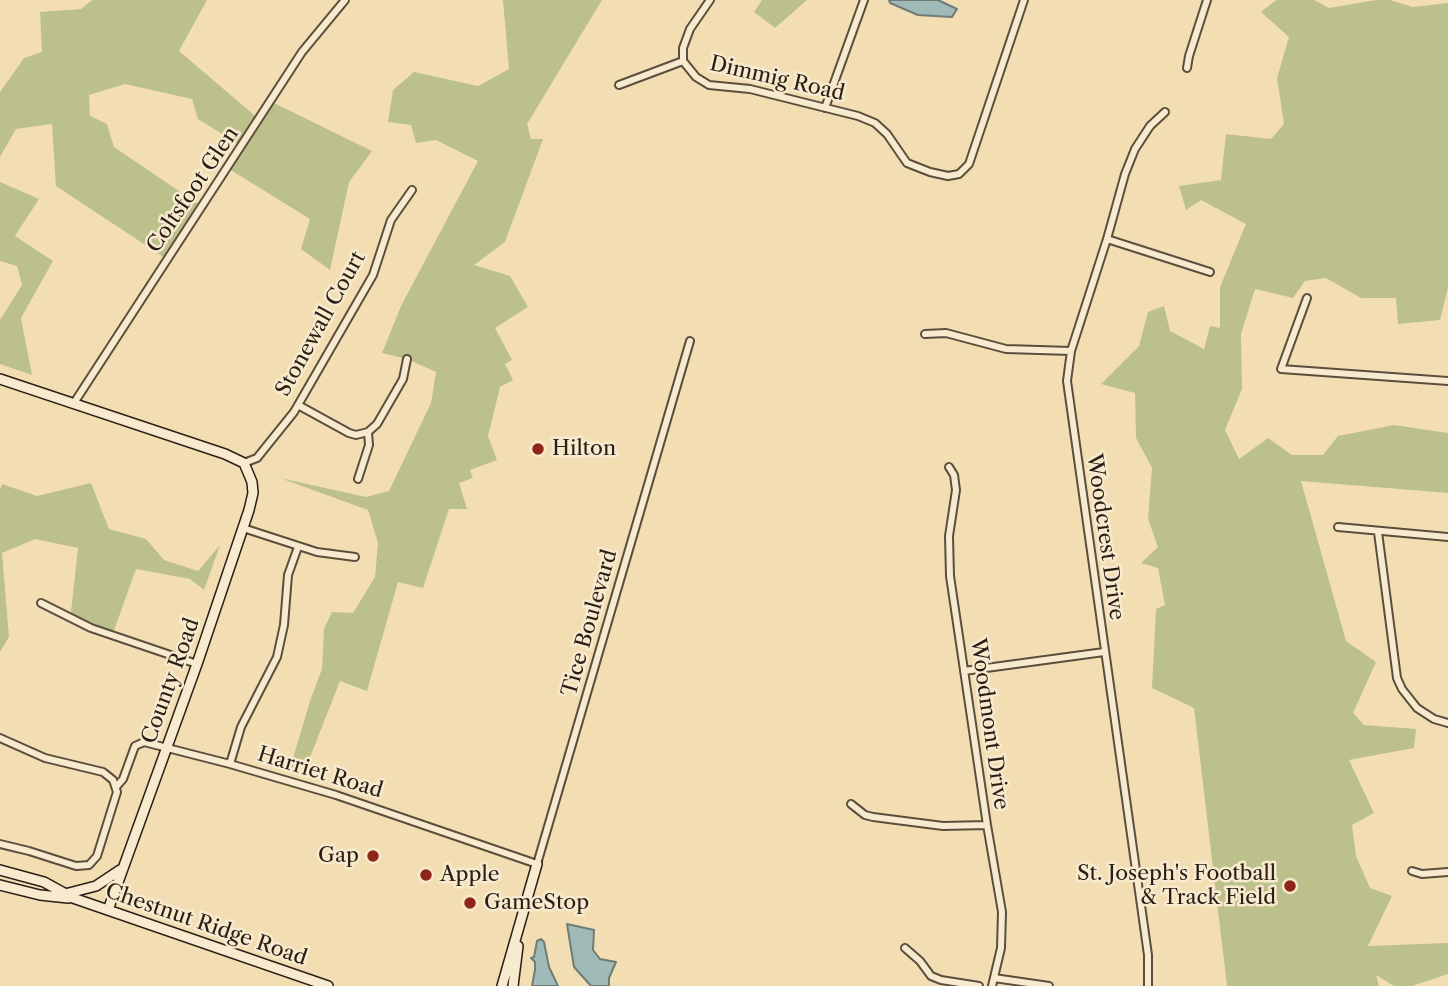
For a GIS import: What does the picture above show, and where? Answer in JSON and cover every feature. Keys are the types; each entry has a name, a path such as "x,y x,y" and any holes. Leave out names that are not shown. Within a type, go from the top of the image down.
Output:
{"main road":[{"path":"0,379 216,450 244,463"},
{"name":"County Road","path":"108,910 243,528 253,493 251,477 244,463"},
{"name":"Tice Boulevard","path":"502,984 537,864"},
{"path":"69,896 96,886 122,869"},
{"name":"Chestnut Ridge Road","path":"0,870 44,882 69,896 328,986"},
{"name":"Chestnut Ridge Road","path":"0,885 40,895 69,896"},
{"name":"Tice Boulevard","path":"513,986 522,915"}],"street":[{"name":"Coltsfoot Glen","path":"74,403 302,52 345,0"},
{"name":"Dimmig Road","path":"710,0 686,38 683,61 696,78 709,85 750,89 875,123 887,134 903,159 913,167 948,176 959,174 969,164 1024,0"},
{"path":"825,108 864,0"},
{"path":"1187,68 1208,0"},
{"path":"619,85 683,61"},
{"name":"Woodcrest Drive","path":"1148,986 1148,955 1067,397 1071,351 1125,174 1135,149 1150,127 1165,112"},
{"name":"Stonewall Court","path":"244,463 257,458 264,451 298,405 373,275 391,220 412,190"},
{"path":"1107,239 1210,272"},
{"path":"1307,298 1281,369 1448,381"},
{"path":"925,334 946,332 1006,349 1071,351"},
{"name":"Tice Boulevard","path":"537,864 690,341"},
{"path":"298,405 349,433 356,435 368,432 377,424 403,379 407,359"},
{"path":"358,479 369,445 368,432"},
{"name":"Woodmont Drive","path":"950,467 956,490 948,556 986,825 1002,912 1001,948 993,982"},
{"path":"1338,527 1448,537"},
{"path":"243,528 324,554 355,557"},
{"path":"1378,532 1397,678 1417,708 1434,719 1448,723"},
{"path":"230,764 241,727 277,656 284,625 288,575 298,547"},
{"path":"41,603 91,628 197,664"},
{"path":"964,671 1104,652"},
{"path":"0,738 45,758 99,770 110,777 116,787 116,802 99,853 89,865 76,866 39,853 0,844"},
{"name":"Harriet Road","path":"116,787 123,779 137,744 144,742 336,795 537,864"},
{"path":"850,804 865,815 873,817 951,826 986,825"},
{"path":"1412,870 1422,874 1448,872"},
{"path":"905,948 920,961 931,976 979,986"},
{"path":"993,982 1049,986"}],"green space":[{"path":"92,0 207,0 179,51 260,120 272,102 372,151 349,182 330,270 301,249 310,219 229,169 243,147 198,119 192,99 125,84 89,95 90,116 107,124 114,147 204,208 168,260 56,186 52,124 16,129 0,157 0,92 24,58 42,52 40,12 81,9"},
{"path":"503,0 602,0 527,124 531,139 543,139 505,242 474,265 510,276 528,307 495,328 512,360 505,364 513,380 500,387 488,436 497,460 470,470 473,478 459,483 467,509 449,509 423,588 398,582 367,691 340,681 307,765 290,768 322,669 324,629 332,612 353,613 375,577 378,543 368,510 280,478 366,497 389,491 431,403 436,372 407,359 382,353 401,306 478,161 436,140 416,143 411,125 388,122 393,90 414,72 478,86 509,69"},
{"path":"762,0 807,0 775,28 754,12"},
{"path":"1276,0 1314,0 1329,8 1376,0 1390,0 1413,7 1448,3 1448,288 1440,320 1398,324 1396,298 1361,298 1326,278 1305,281 1293,298 1255,289 1241,334 1242,389 1225,430 1239,459 1268,438 1292,455 1323,455 1338,436 1394,425 1448,433 1448,493 1301,481 1346,641 1376,662 1353,713 1364,725 1416,729 1414,748 1349,760 1374,813 1352,825 1356,856 1370,888 1392,896 1368,946 1448,943 1448,974 1412,986 1394,986 1376,975 1379,986 1227,986 1194,708 1152,688 1156,609 1165,605 1158,568 1141,563 1158,547 1148,519 1152,468 1136,438 1135,393 1101,384 1139,346 1148,312 1164,306 1170,331 1204,349 1210,326 1220,328 1220,287 1246,224 1201,200 1186,210 1179,186 1221,180 1226,134 1271,139 1284,124 1277,78 1289,37 1261,12"},
{"path":"0,182 39,199 15,236 53,261 21,318 32,375 0,364 0,320 22,285 17,266 0,261"},
{"path":"91,483 109,529 146,539 164,560 198,571 220,545 204,590 190,579 136,569 112,636 70,621 78,548 35,539 2,553 9,637 0,652 2,484 37,496"}],"water":[{"path":"889,0 938,0 957,9 952,17 918,15 890,3"},
{"path":"567,924 594,930 593,950 600,959 616,962 609,978 609,986 591,986 574,967"},
{"path":"541,939 558,986 532,986 535,962 531,958 534,957 537,941"}],"place":[{"name":"Hilton","path":"538,449"},
{"name":"Gap","path":"373,856"},
{"name":"Apple","path":"426,875"},
{"name":"St. Joseph's Football & Track Field","path":"1290,886"},
{"name":"GameStop","path":"470,903"}]}
